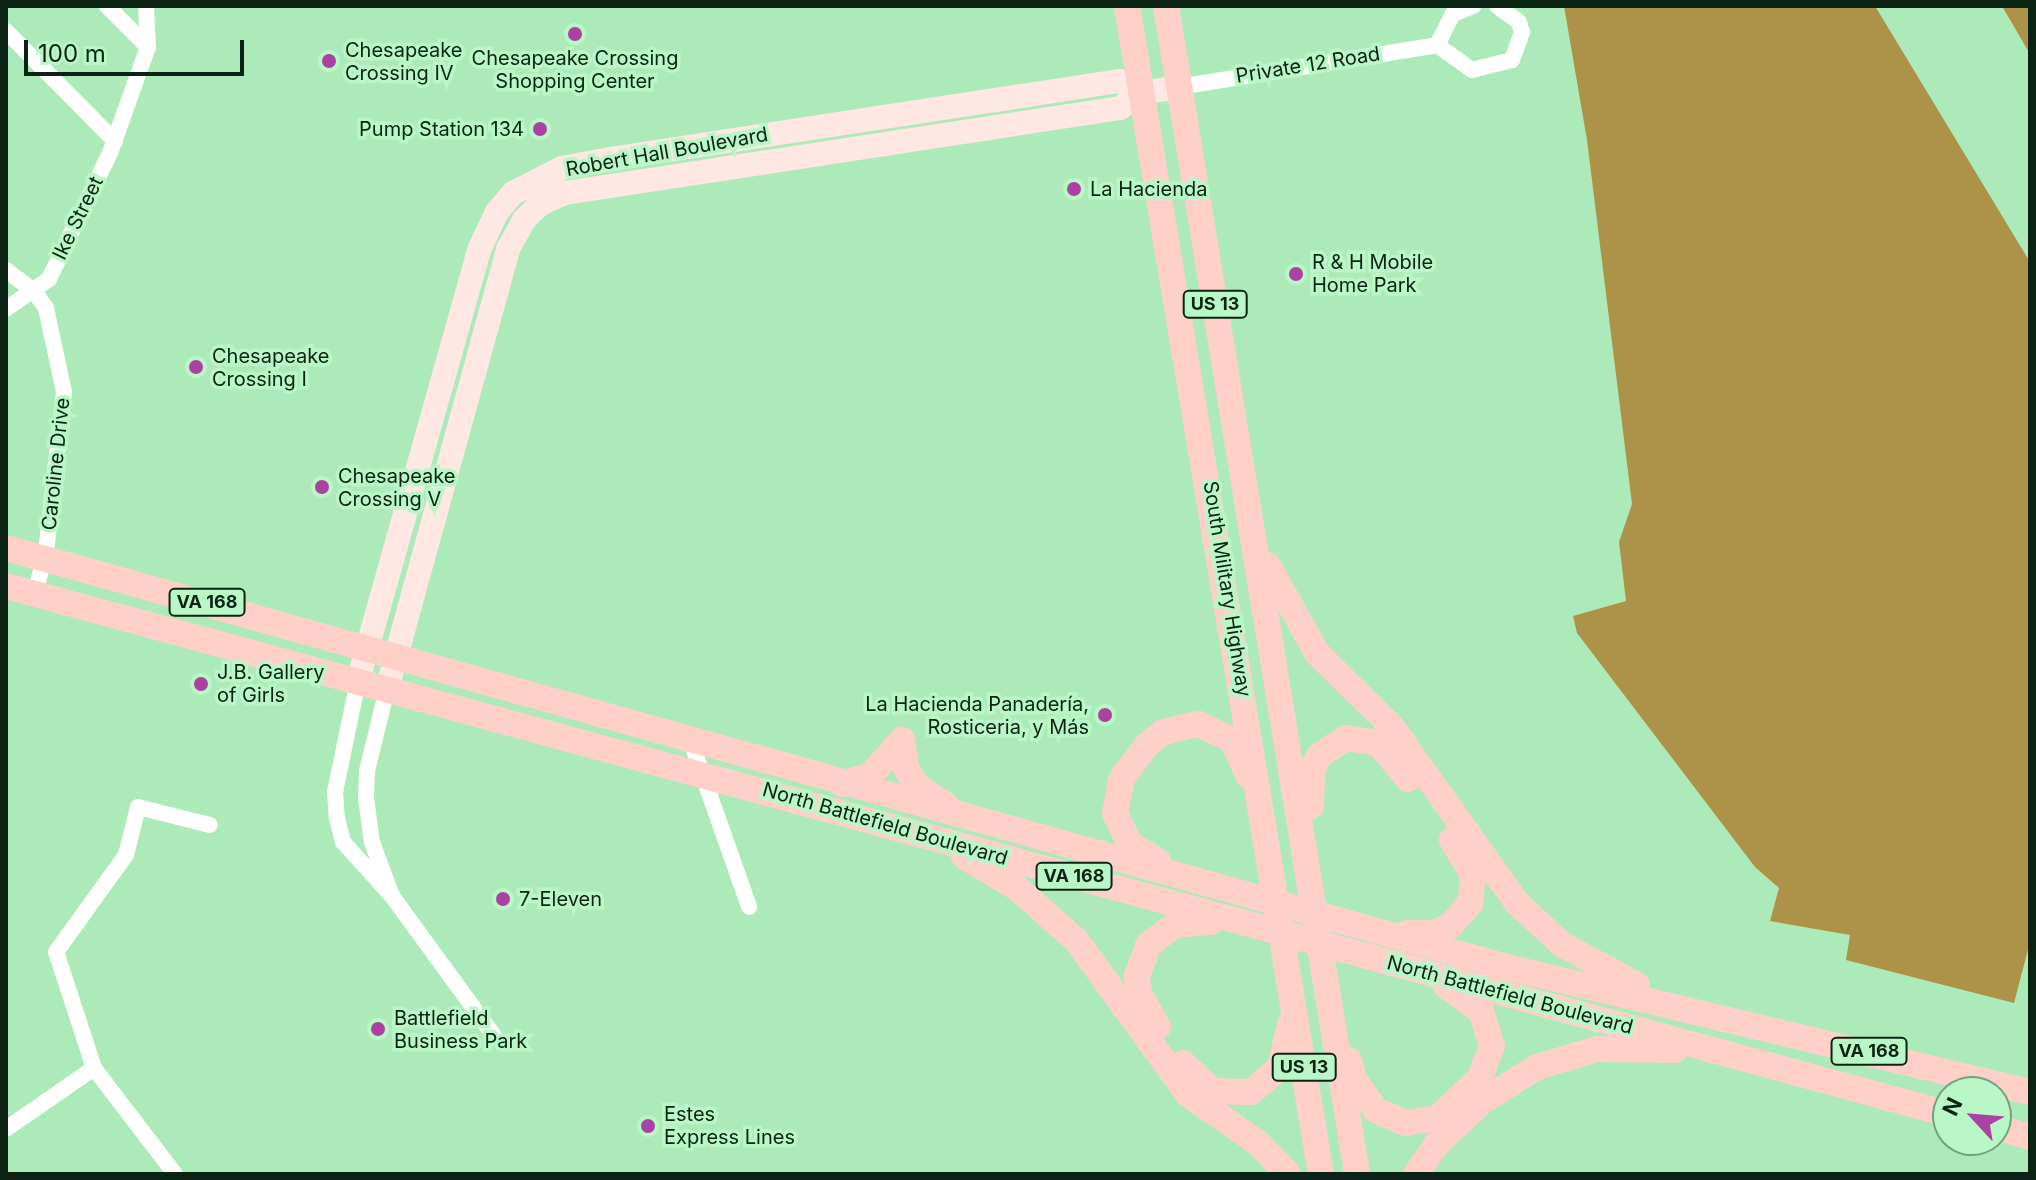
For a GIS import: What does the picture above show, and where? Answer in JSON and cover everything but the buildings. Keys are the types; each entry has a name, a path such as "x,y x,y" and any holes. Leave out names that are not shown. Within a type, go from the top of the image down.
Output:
{"main road":[{"name":"South Military Highway","path":"1127,6 1275,878 1321,1174"},
{"name":"South Military Highway","path":"1166,6 1357,1174"},
{"path":"1252,521 1290,612 1317,653 1392,727 1517,903 1563,945 1695,1010 1726,1036 1781,1050 1826,1080"},
{"name":"North Battlefield Boulevard","path":"6,548 398,654 842,784 1368,928 2030,1092"},
{"name":"North Battlefield Boulevard","path":"6,586 1373,959 1733,1052 1932,1110"},
{"path":"1232,890 1144,854 1120,829 1115,804 1122,778 1147,745 1180,725 1217,730 1239,750 1261,814 1275,878"},
{"path":"1312,889 1312,771 1319,756 1346,738 1378,743 1467,862 1474,890 1463,916 1434,933 1368,928"},
{"path":"842,784 871,775 902,740 906,768 918,787 974,820"},
{"path":"910,831 983,867 1048,912 1102,971 1188,1094 1258,1143 1288,1174"},
{"path":"1237,922 1175,925 1148,945 1140,959 1139,993 1197,1081 1213,1091 1251,1092 1280,1068 1291,1021 1288,960"},
{"path":"1325,970 1354,1079 1376,1110 1405,1123 1438,1118 1460,1099 1489,1062 1492,1045 1481,1011 1414,970"},
{"path":"1416,1174 1438,1143 1483,1101 1509,1082 1568,1055 1627,1047 1733,1052"}],"street":[{"path":"107,6 148,47"},
{"name":"Ike Street","path":"6,309 49,279 115,141 148,47 146,6"},
{"path":"1473,6 1453,14 1437,45 1472,70 1512,60 1522,32 1519,22 1497,6"},
{"path":"6,31 115,141"},
{"name":"Private 12 Road","path":"1179,87 1437,45"},
{"name":"Robert Hall Boulevard","path":"513,193 562,168 610,159 1119,81 1141,93"},
{"name":"Robert Hall Boulevard","path":"387,689 498,287 524,220 540,204 565,193 1120,108 1141,93 1179,87"},
{"path":"498,287 494,253 513,193"},
{"path":"495,1037 392,896 343,842 335,792 358,681 480,248 513,193"},
{"path":"6,270 34,291"},
{"name":"Caroline Drive","path":"34,291 46,308 64,392 45,558 35,593"},
{"path":"387,689 367,771 366,798 372,842 392,896"},
{"path":"690,739 749,907"},
{"path":"175,1174 94,1068 56,952 126,855 138,807 210,825"},
{"path":"6,1129 94,1068"}],"shaded area":[{"path":"1564,6 1875,6 2030,262 2030,942 2014,1003 1846,960 1850,935 1770,921 1779,888 1755,867 1577,633 1573,616 1626,601 1619,542 1632,504 1587,140"},
{"path":"2002,6 2030,6 2030,54"}],"place":[{"name":"Chesapeake Crossing Shopping Center","path":"575,34"},
{"name":"Chesapeake Crossing IV","path":"329,61"},
{"name":"Pump Station 134","path":"540,129"},
{"name":"La Hacienda","path":"1074,189"},
{"name":"R & H Mobile Home Park","path":"1296,274"},
{"name":"Chesapeake Crossing I","path":"196,367"},
{"name":"Chesapeake Crossing V","path":"322,487"},
{"name":"J.B. Gallery of Girls","path":"201,684"},
{"name":"La Hacienda Panadería, Rosticeria, y Más","path":"1105,715"},
{"name":"7-Eleven","path":"503,899"},
{"name":"Battlefield Business Park","path":"378,1029"},
{"name":"Estes Express Lines","path":"648,1126"}]}
